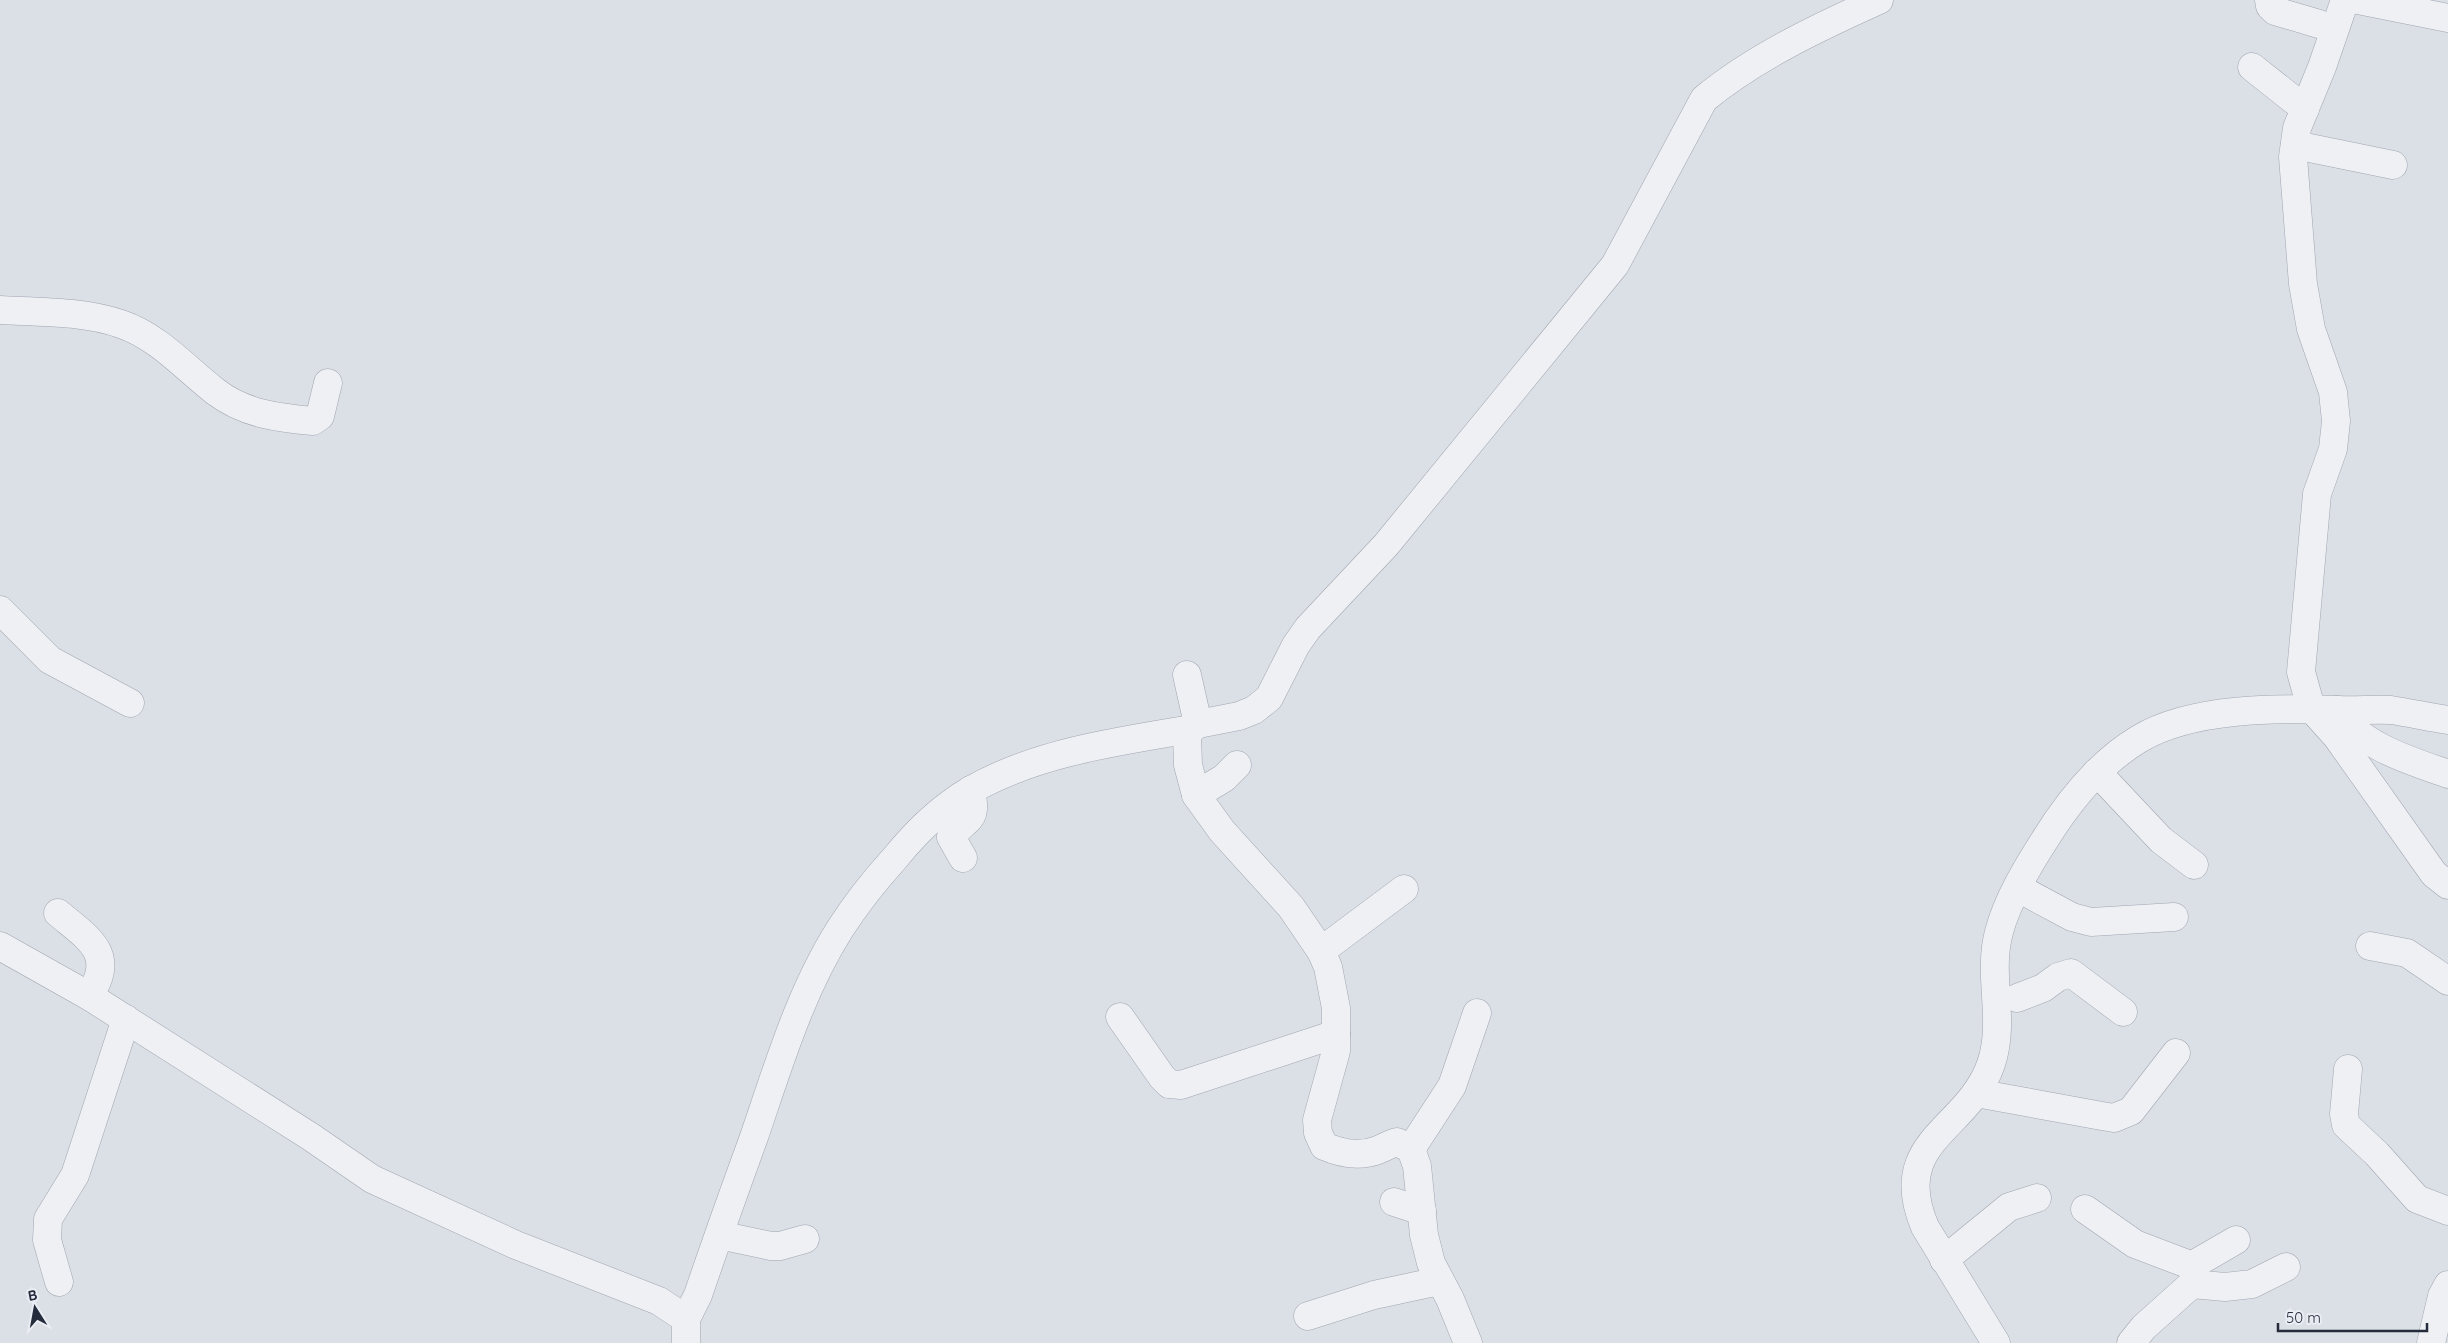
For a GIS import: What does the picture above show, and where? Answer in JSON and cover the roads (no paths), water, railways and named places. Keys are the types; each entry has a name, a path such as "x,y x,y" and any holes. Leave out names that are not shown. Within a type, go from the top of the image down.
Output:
{"street":[{"path":"0,946 126,1019 311,1137 372,1179 516,1245 658,1301 686,1331 790,1032 840,930 878,878 907,843 940,812 971,790 1026,766 1080,749 1239,716 1254,710 1269,698 1296,645 1308,628 1386,545 1614,265 1704,98 1728,79 1779,49 1879,0"},
{"path":"2270,0 2270,6 2275,11 2326,26"},
{"path":"2345,0 2326,26 2305,109 2297,128 2293,157 2303,284 2311,329 2333,392 2336,421 2333,449 2317,494 2301,672 2324,709 2337,737 2434,874 2448,885"},
{"path":"2358,0 2448,18"},
{"path":"2252,67 2305,109"},
{"path":"2295,145 2394,165"},
{"path":"0,310 74,314 121,324 155,341 193,370 217,393 257,413 313,421 321,411 328,383"},
{"path":"0,610 50,660 130,703"},
{"path":"1187,675 1194,726 1187,736 1187,750 1196,795 1222,831 1291,907 1321,950 1328,967 1336,1008 1336,1051 1317,1120 1318,1133 1324,1146 1338,1152 1352,1154 1376,1151 1397,1142 1411,1149 1417,1166 1431,1263 1450,1299 1464,1342"},
{"path":"1996,1343 1944,1260 1917,1208 1914,1192 1915,1174 1918,1162 1929,1146 1976,1093 1990,1066 2006,1001 1996,946 1999,931 2031,862 2065,808 2097,772 2141,737 2195,719 2259,708 2389,710 2448,720"},
{"path":"2324,709 2368,740 2406,760 2448,774"},
{"path":"1196,795 1224,778 1237,765"},
{"path":"2097,772 2161,840 2194,865"},
{"path":"963,858 951,837 974,814 975,809 971,790"},
{"path":"2018,888 2072,917 2091,922 2174,917"},
{"path":"1321,950 1404,890"},
{"path":"58,913 91,940 99,953 102,969 99,981 89,996"},
{"path":"2370,946 2407,953 2448,981"},
{"path":"2006,1001 2043,988 2058,977 2071,973 2122,1012"},
{"path":"1411,1149 1452,1086 1477,1013"},
{"path":"1120,1017 1162,1078 1169,1084 1180,1085 1336,1034"},
{"path":"59,1282 47,1240 48,1218 75,1175 126,1019"},
{"path":"1976,1093 2080,1114 2114,1118 2124,1116 2131,1111 2176,1053"},
{"path":"2348,1069 2344,1114 2346,1124 2378,1154 2417,1199 2448,1211"},
{"path":"1944,1260 2009,1207 2037,1198"},
{"path":"1394,1202 1422,1211"},
{"path":"2085,1209 2135,1244 2192,1275 2225,1287 2252,1284 2286,1267"},
{"path":"719,1236 772,1246 780,1246 805,1239"},
{"path":"2131,1343 2192,1275 2236,1240"},
{"path":"1308,1316 1374,1295 1439,1281"},
{"path":"2431,1343 2442,1296 2448,1285"}]}
